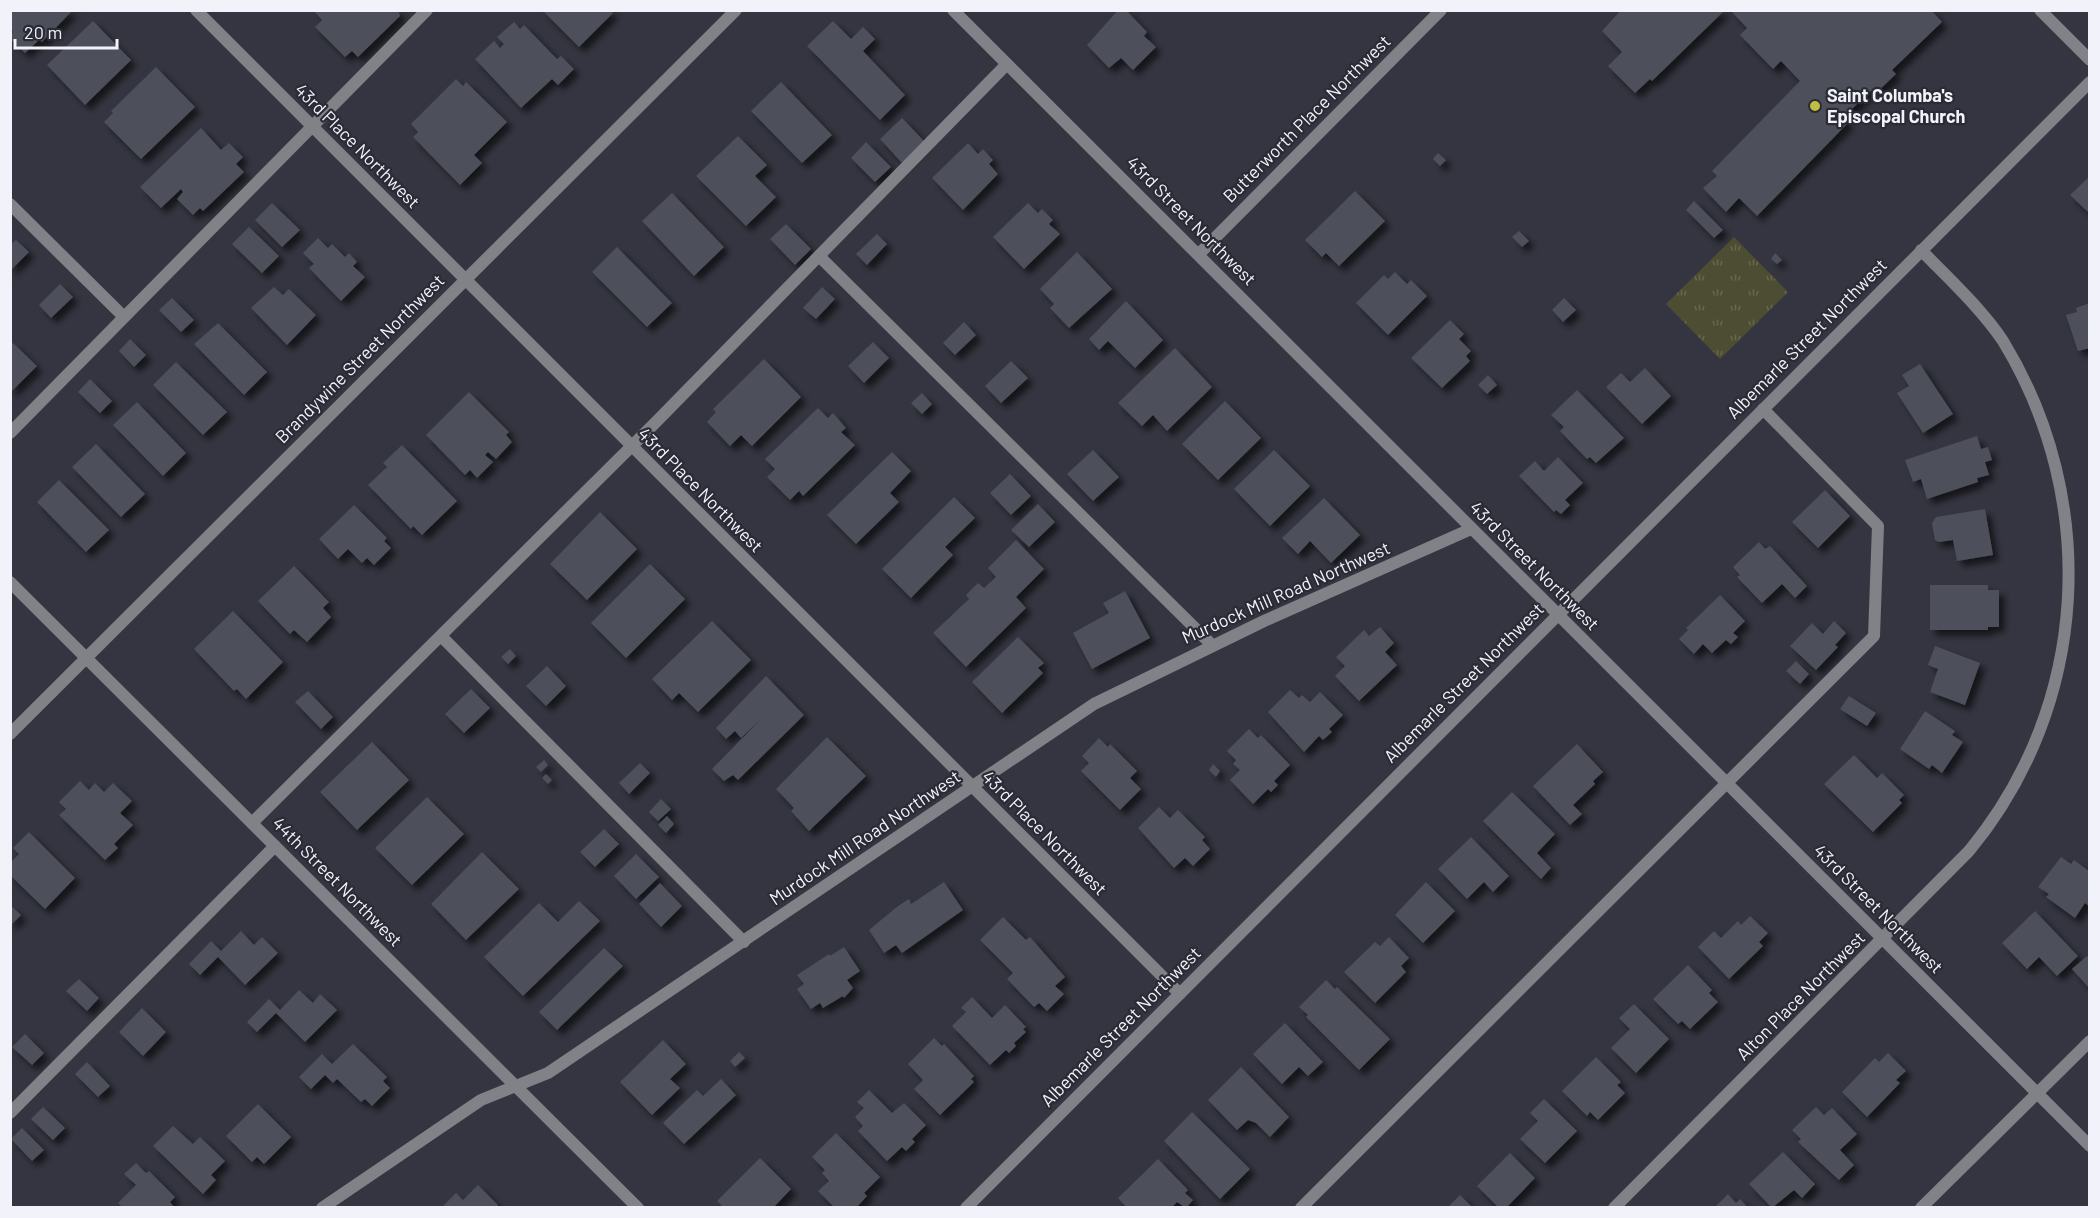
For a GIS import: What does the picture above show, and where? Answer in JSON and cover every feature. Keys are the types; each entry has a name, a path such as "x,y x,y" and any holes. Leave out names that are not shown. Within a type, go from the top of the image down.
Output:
{"street":[{"name":"43rd Place Northwest","path":"196,10 1180,994"},
{"path":"10,433 428,10"},
{"name":"Brandywine Street Northwest","path":"10,734 736,10"},
{"name":"43rd Street Northwest","path":"953,10 2090,1146"},
{"name":"Butterworth Place Northwest","path":"1199,254 1441,10"},
{"path":"2040,10 2090,60"},
{"path":"252,823 632,446 1008,64"},
{"name":"Albemarle Street Northwest","path":"966,1208 2090,82"},
{"path":"10,204 124,317"},
{"name":"Alton Place Northwest","path":"1614,1208 1969,851 2000,811 2026,768 2047,723 2061,675 2073,593 2072,536 2067,497 2056,451 2035,397 2008,348 1983,314 1921,250"},
{"path":"819,256 1212,645"},
{"path":"1301,1208 1874,636 1878,526 1763,409"},
{"name":"Murdock Mill Road Northwest","path":"516,1086 548,1073 1094,704 1212,645 1471,529"},
{"name":"44th Street Northwest","path":"10,582 638,1208"},
{"path":"441,636 744,942"},
{"path":"10,1113 276,846"},
{"path":"1921,1208 2090,1041"},
{"path":"322,1208 481,1100 516,1086"}],"green space":[{"path":"1734,237 1788,292 1720,359 1666,304"}],"building":[{"path":"10,10 73,10 42,42 39,40 25,53 10,39 13,31 10,29"},
{"path":"316,10 398,10 400,16 358,57 352,51 345,57 315,27 322,20 315,12"},
{"path":"542,10 610,10 613,13 579,47"},
{"path":"1118,10 1126,10 1147,32 1144,36 1156,47 1133,70 1121,58 1109,68 1087,45"},
{"path":"1621,10 1725,10 1652,81 1650,79 1635,93 1608,66 1622,52 1602,31"},
{"name":"Saint Columba's Episcopal Church","path":"1730,10 1931,10 1942,22 1892,70 1896,74 1874,95 1870,91 1843,118 1848,123 1757,216 1739,198 1726,212 1703,188 1717,176 1712,171 1800,81 1781,61 1773,69 1740,35 1747,28"},
{"path":"93,21 131,60 85,105 47,65"},
{"path":"833,21 851,39 863,27 875,39 863,51 905,95 880,120 807,46"},
{"path":"514,22 520,29 524,25 557,59 561,56 574,69 558,85 552,79 521,108 475,59 494,41 500,48 504,44 497,37"},
{"path":"156,67 195,107 141,159 104,122 113,113 111,111"},
{"path":"456,79 463,86 466,82 507,122 474,155 482,163 460,185 413,137 418,132 411,124"},
{"path":"781,82 832,135 802,163 751,111"},
{"path":"902,118 924,141 902,163 880,139"},
{"path":"201,128 221,150 229,143 243,157 236,164 244,172 203,211 200,208 193,215 177,199 183,192 181,189 161,208 140,187"},
{"path":"738,136 767,165 755,176 776,197 746,226 696,176"},
{"path":"866,142 891,167 875,182 851,158"},
{"path":"968,143 978,154 983,149 993,160 989,164 998,174 963,210 932,178"},
{"path":"1438,153 1446,160 1440,166 1433,159"},
{"path":"2090,176 2090,214 2070,195"},
{"path":"1355,191 1385,221 1339,266 1326,253 1322,257 1305,240"},
{"path":"672,193 724,247 694,276 642,221"},
{"path":"1694,201 1723,230 1714,238 1686,210"},
{"path":"272,203 300,230 282,247 255,220"},
{"path":"1028,203 1038,213 1042,209 1053,220 1049,224 1060,234 1024,269 993,237"},
{"path":"786,224 811,249 795,265 770,239"},
{"path":"249,227 279,256 262,273 232,244"},
{"path":"1519,231 1529,241 1522,247 1512,237"},
{"path":"877,234 887,244 867,265 856,254"},
{"path":"318,238 328,248 332,244 345,257 349,253 357,262 353,266 365,277 341,301 309,268 314,264 303,253"},
{"path":"16,240 29,252 10,271 10,245"},
{"path":"617,247 672,303 647,327 592,272"},
{"path":"1077,252 1112,289 1069,328 1050,308 1054,304 1040,289"},
{"path":"1775,253 1782,260 1777,264 1771,259"},
{"path":"1395,272 1407,284 1411,280 1427,296 1388,335 1356,303 1384,275 1388,279"},
{"path":"60,284 73,297 51,318 39,305"},
{"path":"274,287 283,295 289,289 316,315 287,345 251,308"},
{"path":"822,287 835,299 816,319 803,308"},
{"path":"172,298 194,320 181,332 159,310"},
{"path":"1564,298 1576,310 1563,322 1552,310"},
{"path":"1126,301 1163,340 1135,368 1108,341 1099,350 1089,339"},
{"path":"2090,303 2090,348 2078,351 2066,315 2077,312 2076,308"},
{"path":"1450,320 1464,334 1459,339 1471,351 1466,356 1470,361 1442,388 1411,358"},
{"path":"964,322 976,335 955,355 943,343"},
{"path":"218,323 267,372 244,395 194,344"},
{"path":"130,339 146,355 134,367 119,351"},
{"path":"873,342 889,358 864,383 848,366"},
{"path":"13,343 37,366 10,393 10,346"},
{"path":"1175,348 1212,387 1167,431 1153,415 1142,426 1118,403"},
{"path":"764,359 801,397 752,446 741,435 730,446 707,422 716,412 713,409"},
{"path":"1011,361 1028,378 1001,403 985,386"},
{"path":"176,362 227,412 203,435 153,385"},
{"path":"1920,364 1953,414 1923,433 1897,393 1909,386 1902,375"},
{"path":"1645,368 1671,396 1642,424 1606,387 1621,373 1630,382"},
{"path":"1488,375 1497,385 1487,394 1478,385"},
{"path":"90,379 112,401 100,413 78,392"},
{"path":"1577,390 1624,438 1596,463 1590,457 1587,459 1560,431 1564,427 1551,415"},
{"path":"469,392 509,432 506,435 512,442 496,459 488,452 485,455 493,462 477,478 470,470 465,475 426,435"},
{"path":"922,393 932,404 922,414 911,403"},
{"path":"1225,401 1261,438 1218,480 1182,444"},
{"path":"137,402 186,453 163,476 113,425"},
{"path":"818,408 828,418 833,413 846,428 841,432 855,445 803,496 799,491 790,500 767,477 775,469 765,459"},
{"path":"1977,436 1981,449 1988,447 1992,460 1985,462 1989,475 1977,478 1978,482 1927,499 1921,479 1913,482 1905,460"},
{"path":"96,444 145,494 121,517 72,467"},
{"path":"402,445 457,501 422,535 413,526 411,529 368,485 387,467 383,463"},
{"path":"1093,450 1119,477 1093,501 1067,474"},
{"path":"1274,450 1310,486 1270,526 1234,489"},
{"path":"892,452 911,471 890,493 899,502 856,544 827,515"},
{"path":"1558,457 1583,483 1565,500 1570,505 1561,514 1556,510 1554,512 1519,476 1535,461 1544,471"},
{"path":"1010,474 1031,496 1011,515 990,493"},
{"path":"59,480 109,530 86,552 37,502"},
{"path":"1825,490 1850,516 1818,548 1792,522"},
{"path":"954,497 975,518 945,547 953,555 911,598 882,569"},
{"path":"1324,498 1360,535 1331,563 1310,541 1298,554 1282,538"},
{"path":"1038,504 1055,522 1029,547 1011,530"},
{"path":"354,505 387,538 384,541 391,548 374,565 367,558 362,563 348,549 338,559 319,539"},
{"path":"1985,509 1993,555 1957,561 1953,540 1939,542 1935,540 1932,523 1936,517"},
{"path":"600,512 637,549 587,600 550,564"},
{"path":"1016,540 1044,569 1016,597 1026,608 966,667 933,633 969,599 966,595 978,583 984,588 996,577 988,568"},
{"path":"1759,542 1765,549 1770,546 1807,586 1795,598 1782,584 1762,603 1737,577 1740,575 1733,567"},
{"path":"650,564 685,599 626,658 591,623"},
{"path":"294,566 329,602 323,608 331,617 307,642 294,630 290,634 258,601"},
{"path":"1930,585 1988,585 1988,590 1999,590 1999,627 1988,627 1988,630 1930,630"},
{"path":"1125,591 1150,638 1092,669 1073,633 1109,613 1103,603"},
{"path":"1720,595 1745,621 1733,633 1738,637 1731,644 1726,640 1712,653 1703,644 1694,654 1679,639 1688,630 1686,628"},
{"path":"233,611 283,662 246,699 237,689 234,691 194,649"},
{"path":"712,621 751,660 698,712 679,693 672,700 652,679"},
{"path":"1834,621 1846,633 1835,645 1838,647 1816,670 1790,646 1812,623 1823,634"},
{"path":"1380,627 1394,643 1385,652 1397,665 1359,701 1335,676 1345,666 1336,657 1364,630 1369,636"},
{"path":"1018,637 1044,663 1038,668 1043,673 1002,713 972,682"},
{"path":"1935,646 1980,663 1965,705 1930,692 1938,669 1928,665"},
{"path":"510,649 516,656 508,664 501,657"},
{"path":"1796,661 1809,674 1800,684 1786,671"},
{"path":"547,666 566,686 546,706 526,686"},
{"path":"766,676 804,715 738,780 733,775 724,781 712,769 761,719 741,738 735,731 726,739 716,728"},
{"path":"471,689 490,708 464,733 445,714"},
{"path":"1290,690 1299,698 1302,695 1310,702 1320,692 1343,715 1329,729 1332,732 1323,740 1319,736 1304,752 1268,712"},
{"path":"308,691 333,717 321,729 295,702"},
{"path":"1849,696 1876,713 1867,726 1840,709"},
{"path":"1925,711 1955,731 1952,735 1963,742 1942,773 1932,765 1929,769 1900,749"},
{"path":"1249,729 1258,738 1261,735 1290,765 1274,781 1278,785 1271,792 1268,789 1253,804 1230,780 1240,770 1233,764 1236,760 1227,751"},
{"path":"827,737 866,776 809,831 791,811 794,808 776,789"},
{"path":"1099,738 1108,747 1110,744 1137,771 1130,778 1141,789 1120,810 1081,771 1089,763 1082,756"},
{"path":"372,742 409,780 357,830 320,792"},
{"path":"1577,744 1603,772 1593,781 1595,784 1573,805 1582,814 1570,825 1533,786"},
{"path":"1854,755 1877,778 1882,773 1904,795 1899,800 1902,803 1873,832 1824,784"},
{"path":"544,760 548,765 541,772 536,767"},
{"path":"640,763 650,773 629,794 619,783"},
{"path":"1213,764 1220,771 1216,777 1209,770"},
{"path":"546,774 552,780 548,784 542,778"},
{"path":"80,781 89,790 95,783 104,792 113,783 132,801 120,813 133,825 114,844 118,848 105,860 59,815 66,809 59,802"},
{"path":"1512,792 1555,834 1537,853 1551,868 1541,879 1483,821"},
{"path":"427,797 464,834 412,885 375,848"},
{"path":"661,799 671,809 658,821 649,812"},
{"path":"1159,807 1170,818 1178,810 1205,837 1202,840 1210,849 1193,866 1185,858 1174,868 1138,828"},
{"path":"667,816 674,824 666,833 658,825"},
{"path":"604,829 619,844 595,867 580,852"},
{"path":"29,832 75,878 45,909 10,875 10,863 19,854 13,848"},
{"path":"1471,837 1509,876 1493,892 1484,882 1467,899 1438,869"},
{"path":"482,852 519,889 466,940 431,904"},
{"path":"636,854 659,877 636,899 614,876"},
{"path":"2061,857 2071,864 2074,860 2090,872 2090,907 2085,903 2075,918 2046,897 2049,894 2038,887"},
{"path":"944,882 963,910 902,953 896,945 884,953 869,930 898,906 909,899 911,904"},
{"path":"1426,882 1455,911 1423,943 1395,915"},
{"path":"660,883 682,906 661,927 639,904"},
{"path":"579,901 600,921 523,996 484,957 539,903 558,922"},
{"path":"10,905 21,915 10,926"},
{"path":"2035,911 2078,956 2057,976 2039,957 2027,969 2002,943"},
{"path":"1750,916 1768,933 1759,942 1763,946 1729,979 1698,947 1714,931 1721,938 1738,921 1741,925"},
{"path":"1003,917 1026,940 1030,937 1065,977 1055,986 1064,994 1047,1011 1039,1003 1034,1007 1007,979 1013,973 980,940"},
{"path":"241,931 254,945 262,937 278,953 245,985 218,957 200,975 189,964 211,941 221,951"},
{"path":"1389,937 1409,958 1401,966 1406,972 1375,1003 1344,972 1375,942 1380,946"},
{"path":"844,947 860,971 847,980 853,988 844,998 843,996 823,1008 820,1003 811,1009 797,989 804,984 797,975"},
{"path":"604,948 623,966 557,1030 539,1012"},
{"path":"2087,956 2090,959 2090,989 2072,969"},
{"path":"1688,965 1712,990 1709,993 1718,1002 1690,1029 1682,1021 1678,1024 1653,999"},
{"path":"79,979 99,998 87,1011 66,991"},
{"path":"1326,980 1335,989 1337,987 1390,1039 1359,1070 1306,1017 1308,1015 1299,1007"},
{"path":"299,990 313,1003 320,994 337,1010 305,1042 276,1013 257,1032 247,1022 269,999 280,1010"},
{"path":"972,997 992,1018 1005,1005 1026,1027 1023,1029 1026,1032 1014,1043 1016,1046 1009,1053 1006,1050 990,1065 952,1026 966,1012 961,1008"},
{"path":"1634,1004 1669,1039 1636,1073 1611,1048 1630,1029 1619,1018"},
{"path":"142,1008 166,1032 143,1056 119,1032"},
{"path":"1285,1023 1323,1062 1308,1076 1299,1067 1282,1084 1253,1054"},
{"path":"25,1034 44,1053 32,1065 12,1047"},
{"path":"934,1038 942,1046 944,1044 974,1076 971,1079 974,1082 940,1115 914,1089 923,1080 908,1064"},
{"path":"663,1040 686,1064 670,1079 680,1088 652,1115 620,1082"},
{"path":"353,1044 387,1077 383,1081 390,1088 372,1106 365,1099 361,1102 337,1079 333,1083 325,1075 311,1089 299,1077 322,1054 332,1064"},
{"path":"739,1052 745,1058 735,1067 730,1061"},
{"path":"1888,1053 1906,1071 1896,1080 1900,1083 1867,1117 1842,1092 1875,1058 1879,1062"},
{"path":"1596,1057 1621,1082 1617,1085 1625,1093 1598,1120 1590,1112 1587,1116 1562,1091"},
{"path":"87,1062 110,1086 98,1097 75,1074"},
{"path":"1241,1067 1289,1117 1270,1137 1256,1123 1248,1120 1237,1130 1208,1100"},
{"path":"721,1079 736,1095 684,1144 663,1123 697,1090 703,1096"},
{"path":"869,1090 892,1113 904,1103 926,1125 912,1139 915,1142 906,1151 902,1147 887,1161 858,1131 863,1126 855,1117 864,1108 857,1102"},
{"path":"1544,1099 1577,1131 1545,1163 1520,1139 1538,1121 1530,1113"},
{"path":"258,1104 291,1137 264,1164 257,1157 252,1162 226,1136"},
{"path":"43,1107 65,1128 53,1140 31,1119"},
{"path":"1816,1107 1824,1115 1832,1108 1857,1134 1840,1150 1854,1165 1839,1180 1798,1142 1801,1139 1792,1130"},
{"path":"1192,1112 1250,1169 1220,1199 1164,1141"},
{"path":"173,1126 193,1144 200,1137 225,1161 211,1175 216,1180 203,1194 153,1146"},
{"path":"22,1128 44,1150 32,1161 11,1139"},
{"path":"836,1133 880,1177 864,1193 867,1196 856,1208 835,1208 818,1191 829,1181 822,1173 825,1170 812,1157"},
{"path":"1783,1152 1815,1184 1802,1198 1794,1190 1772,1208 1749,1184"},
{"path":"1510,1153 1535,1178 1506,1208 1499,1208 1477,1186"},
{"path":"760,1158 791,1189 773,1208 724,1208 717,1201"},
{"path":"1158,1159 1188,1190 1185,1193 1193,1200 1186,1208 1177,1202 1171,1208 1127,1208 1118,1198"},
{"path":"136,1163 146,1173 149,1171 175,1197 170,1202 175,1208 123,1208 118,1203 136,1185 124,1174"},
{"path":"478,1185 498,1205 495,1208 441,1208 456,1193 463,1200"},
{"path":"1728,1194 1736,1203 1740,1199 1748,1208 1714,1208"},
{"path":"1460,1195 1473,1208 1447,1208"}],"place":[{"name":"Saint Columba's Episcopal Church","path":"1815,106"}]}
